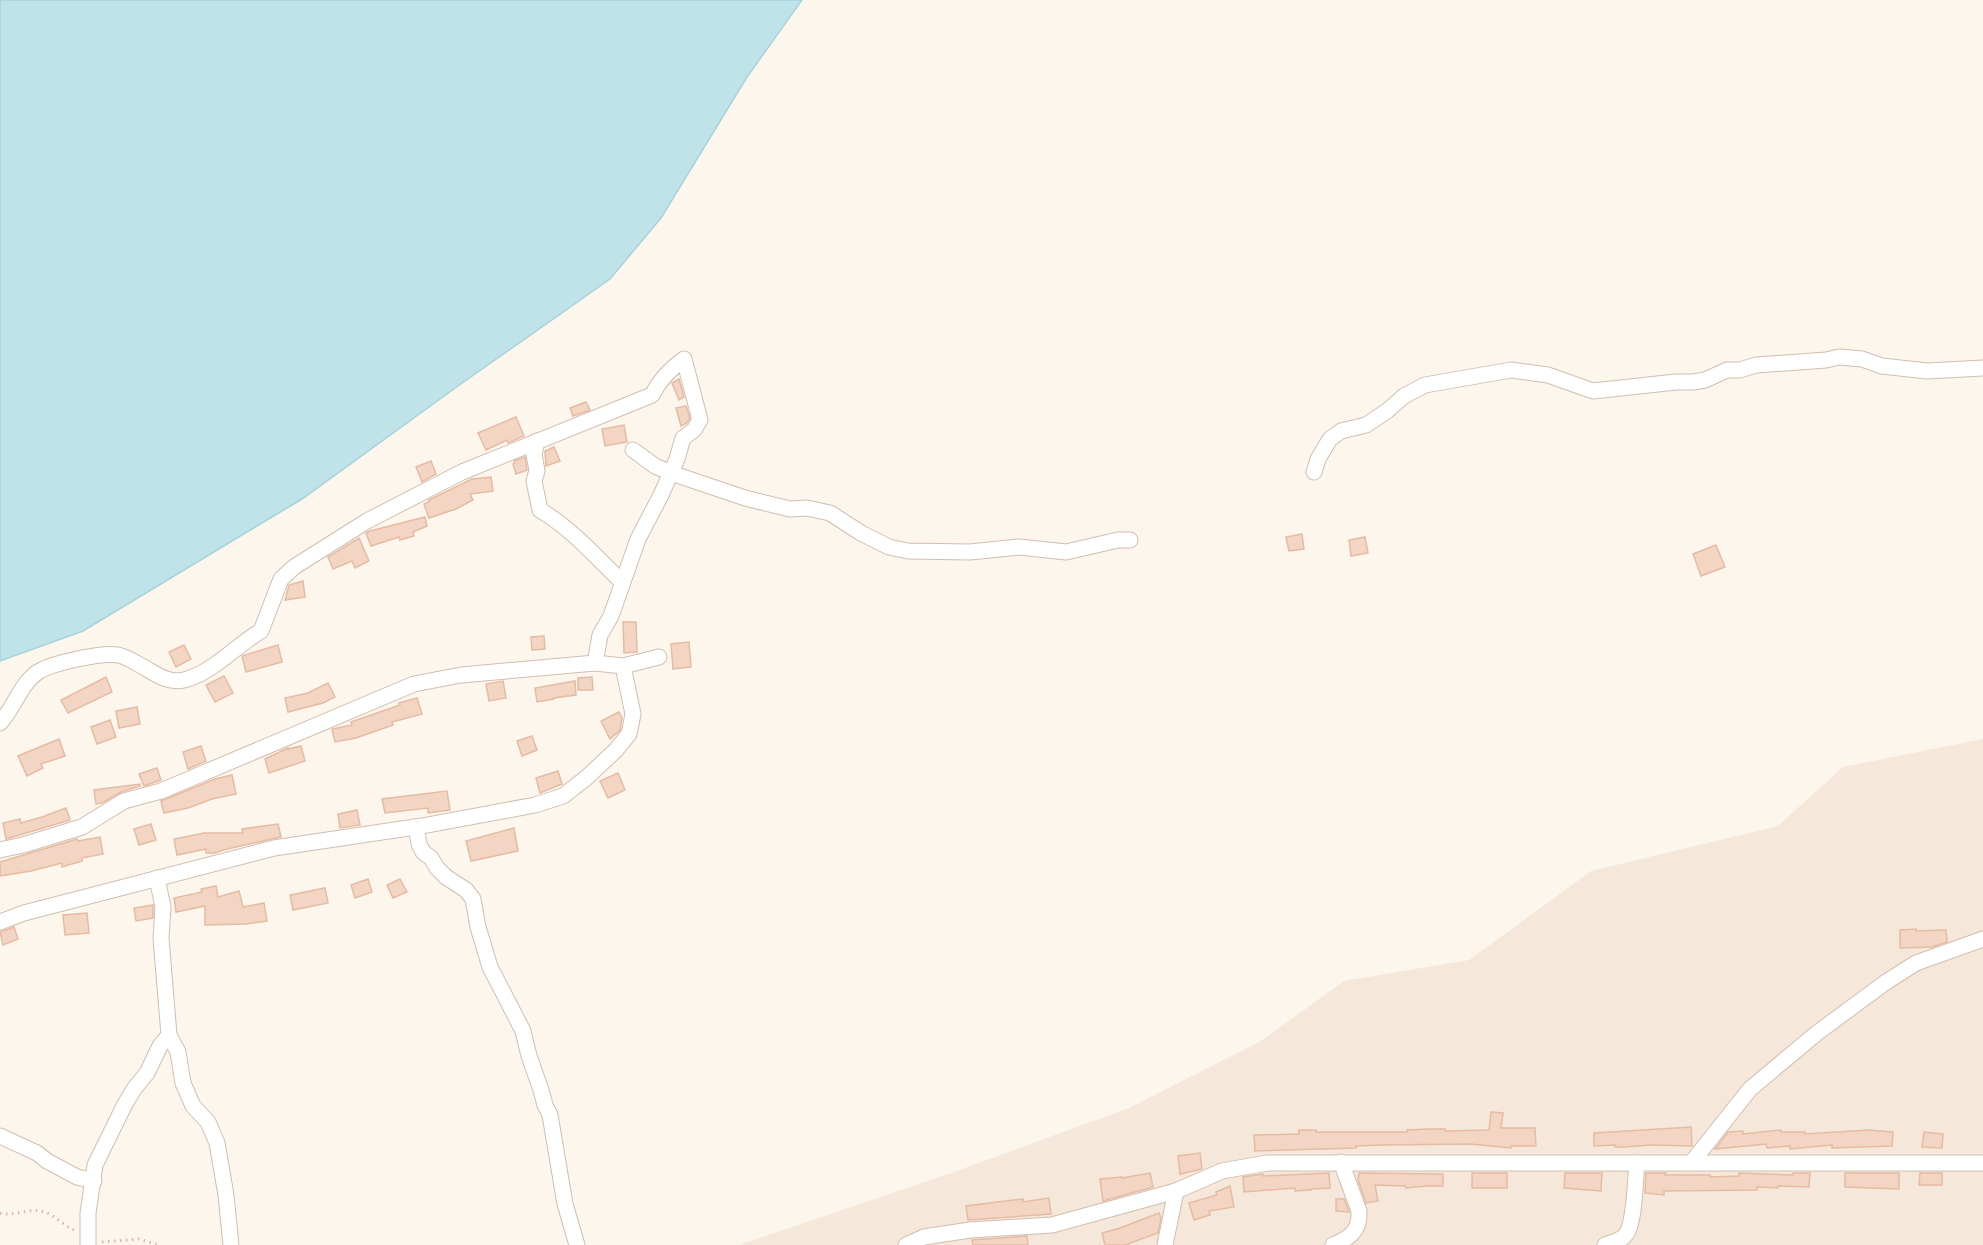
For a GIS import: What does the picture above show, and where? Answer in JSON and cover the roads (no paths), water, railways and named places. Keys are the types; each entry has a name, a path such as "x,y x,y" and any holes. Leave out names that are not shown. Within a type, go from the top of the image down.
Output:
{"street":[{"path":"1314,472 1318,459 1330,439 1341,431 1366,425 1414,390 1425,385 1502,371 1548,375 1593,391 1693,382 1705,380 1727,370 1740,370 1756,365 1839,357 1882,366 1927,371 1983,368"},
{"path":"0,723 12,709 25,686 38,672 72,659 117,654 167,681 184,680 207,670 261,632 281,579 294,567 368,521 462,472 652,395 658,383 684,359 700,420 694,430 683,438 670,473 638,539 611,616 600,635 595,663"},
{"path":"537,441 534,454 537,471 534,481 540,510 578,537 622,582"},
{"path":"633,450 655,466 670,473 765,503 790,509 807,508 830,513 861,533 889,547 908,551 970,552 1019,547 1066,552 1118,540 1130,540"},
{"path":"0,850 82,826 124,801 161,791 414,684 461,675 595,663 622,666 659,657"},
{"path":"0,922 24,913 274,848 416,827 535,806 563,796 615,752 629,734 633,714 622,666"},
{"path":"416,827 423,852 432,858 437,868 446,877 466,890 474,899 478,927 490,967 523,1031 529,1056 550,1115 565,1204 577,1245"},
{"path":"157,878 163,907 161,938 169,1035 178,1052 183,1083 193,1106 208,1122 217,1143 226,1195 231,1245"},
{"path":"1692,1162 1750,1089 1817,1033 1886,982 1916,963 1983,939"},
{"path":"88,1245 88,1213 95,1165 134,1089 169,1035"},
{"path":"0,1136 37,1153 62,1170 94,1181"},
{"path":"1333,1245 1344,1240 1358,1227 1359,1219 1359,1211 1341,1162"},
{"path":"906,1245 924,1237 970,1230 1052,1225 1176,1191 1222,1171 1267,1163 1983,1163"},
{"path":"1605,1245 1627,1234 1631,1223 1636,1163"},
{"path":"1165,1245 1176,1191"}],"water":[{"path":"0,0 802,0 747,77 661,218 610,279 302,499 83,631 0,661"}]}
